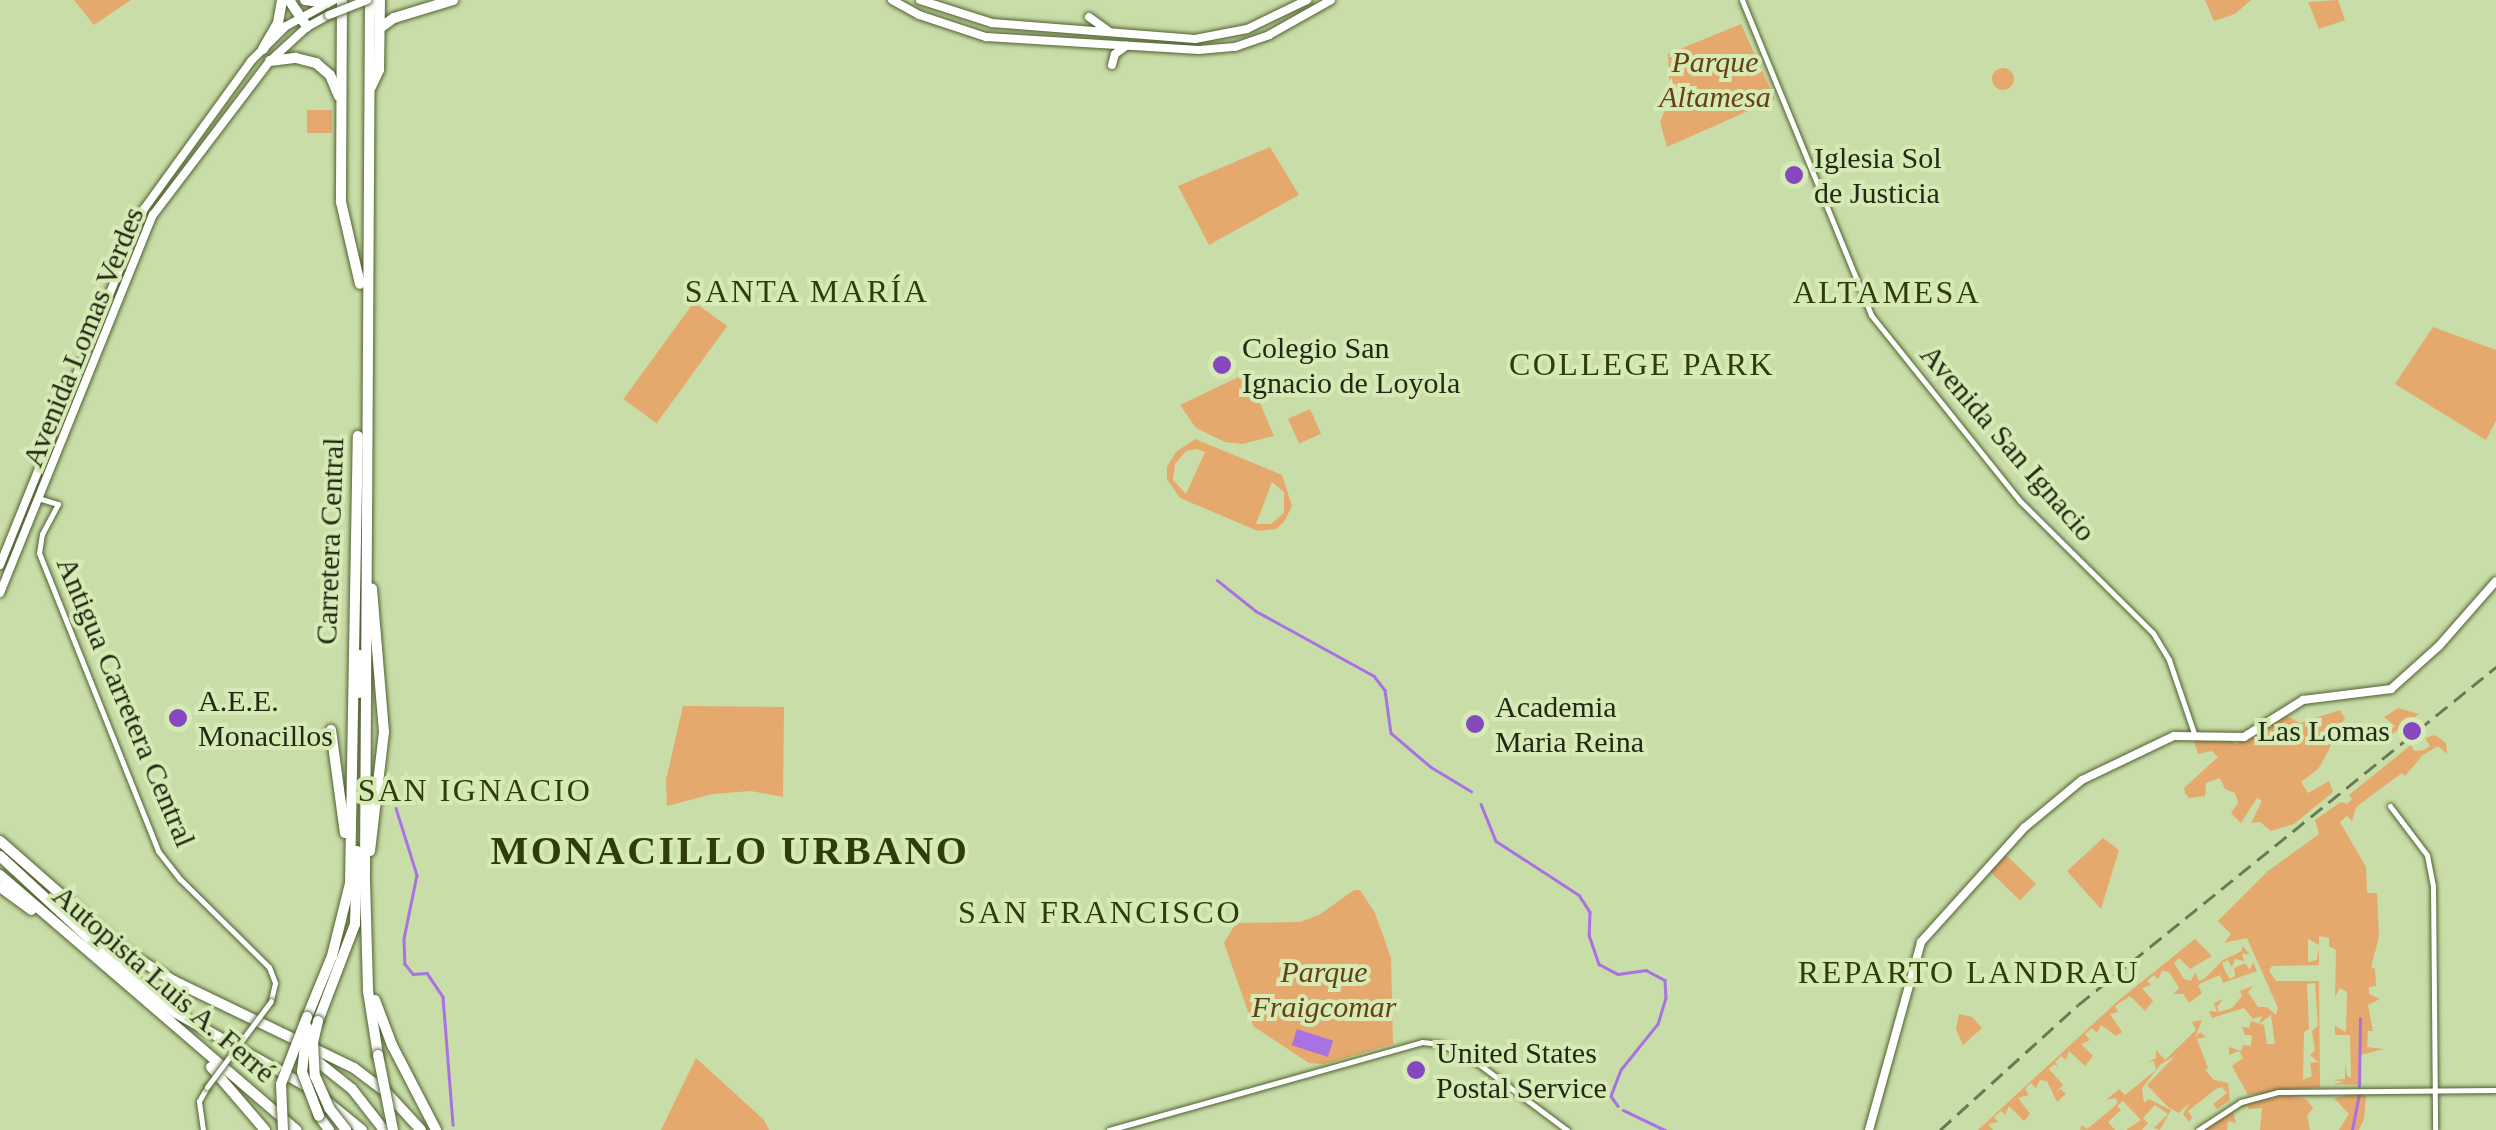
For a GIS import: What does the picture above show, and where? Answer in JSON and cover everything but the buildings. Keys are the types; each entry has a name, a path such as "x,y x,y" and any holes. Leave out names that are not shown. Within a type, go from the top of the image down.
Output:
{"highway":[{"path":"285,0 304,22"},
{"path":"264,48 285,0"},
{"path":"305,0 330,6"},
{"path":"342,0 340,202 360,284"},
{"name":"Carretera Central","path":"282,1130 281,1084 311,1020 345,914 350,872 364,504 367,0"},
{"name":"Carretera Central","path":"358,713 360,284 367,0"},
{"path":"369,92 379,70 380,0"},
{"path":"380,28 394,18 453,0"},
{"path":"270,61 292,58 316,63 333,80 341,102"},
{"path":"364,504 384,732 364,881"},
{"path":"331,730 350,872"},
{"path":"330,1130 319,1116 302,1072 311,1020 355,924 357,750"},
{"name":"Carretera Central","path":"357,750 368,966 378,1055 393,1130"},
{"name":"Autopista Luis A. Ferré","path":"0,838 30,870 125,951 174,982 342,1062 384,1091 421,1130"},
{"path":"0,856 150,993 204,1031 313,1090 362,1130"},
{"name":"Autopista Luis A. Ferré","path":"0,875 296,1130"},
{"path":"0,887 47,918"},
{"path":"368,966 382,1024 436,1130"},
{"path":"311,1020 315,1076 328,1108 346,1130"},
{"path":"265,1025 334,1072 384,1130"},
{"path":"180,1033 265,1130"}],"main road":[{"name":"Avenida Lomas Verdes","path":"0,565 135,226 264,48 330,6 367,0"},
{"path":"892,0 918,15 986,36 1199,50 1235,47 1269,35 1331,0"},
{"path":"920,0 992,24 1212,38 1247,30 1307,0"},
{"path":"1089,17 1112,34"},
{"name":"Avenida Lomas Verdes","path":"0,593 41,499 144,233 270,61 304,22"},
{"path":"1112,65 1115,54 1127,46"},
{"path":"1869,1130 1921,942 2012,840 2075,784 2174,736 2194,733 2244,737 2302,700 2391,689 2438,646 2496,582"}],"street":[{"name":"Avenida San Ignacio","path":"1742,0 1871,315 2020,501 2152,634 2170,660 2194,733"},
{"path":"31,495 41,499"},
{"name":"Antigua Carretera Central","path":"41,499 58,504 42,534 39,554 158,851 180,880 269,967 274,984 270,1001 199,1102 203,1130"},
{"path":"2390,806 2427,856 2434,885 2436,1130"},
{"path":"1109,1130 1422,1042 1441,1044 1472,1059 1566,1130"},
{"path":"2198,1130 2242,1102 2278,1092 2496,1090"}],"green space":[{"path":"74,0 131,0 94,25"},
{"path":"2205,0 2251,0 2235,14 2214,21"},
{"path":"2338,0 2345,20 2319,29 2308,2"},
{"name":"Parque Altamesa","path":"1741,24 1775,99 1667,147 1660,122 1670,97 1668,54"},
{"path":"2003,68 2011,71 2011,87 2003,90 1995,87 1992,79 1995,71"},
{"path":"307,110 332,110 332,133 307,133"},
{"path":"1270,147 1299,195 1209,245 1178,186"},
{"path":"694,302 727,326 657,423 623,399"},
{"path":"2433,327 2496,350 2496,421 2486,440 2395,384"},
{"path":"1247,373 1274,436 1242,444 1225,442 1196,428 1180,405"},
{"path":"1310,409 1321,434 1299,443 1288,419"},
{"path":"1195,439 1282,475 1292,506 1284,522 1276,529 1258,531 1180,498 1167,479 1167,467 1176,452","holes":["1186,451 1205,452 1186,494 1173,480 1175,464","1272,482 1284,492 1284,513 1271,524 1256,524"]},
{"path":"683,706 784,707 783,797 751,791 713,794 667,806 666,780"},
{"path":"2398,708 2419,714 2391,735 2389,731 2395,726 2384,717"},
{"path":"2340,710 2345,719 2336,728 2329,750 2318,769 2301,782 2308,793 2329,781 2333,792 2294,824 2271,831 2260,822 2251,823 2262,801 2257,798 2241,823 2231,813 2238,803 2235,793 2225,789 2220,778 2206,783 2205,796 2189,798 2185,793 2184,788 2218,757 2212,751 2198,754 2193,738 2227,738 2236,744 2286,716 2300,723"},
{"path":"2435,735 2446,743 2447,754 2438,746 2423,755 2405,776 2402,773 2356,807 2352,821 2347,816 2340,822 2366,867 2367,893 2377,893 2379,937 2371,967 2375,969 2376,986 2369,987 2369,994 2380,999 2368,1005 2373,1031 2368,1031 2367,1047 2384,1049 2360,1055 2359,1085 2333,1084 2344,1082 2333,1080 2345,1079 2345,1061 2347,1076 2351,1078 2350,1035 2335,1035 2335,1026 2346,1032 2347,992 2340,988 2335,997 2336,950 2329,946 2329,938 2319,936 2319,945 2308,939 2308,962 2317,960 2319,947 2319,965 2272,966 2269,971 2276,981 2319,981 2320,1087 2248,1095 2232,1066 2243,1058 2239,1051 2229,1055 2229,1047 2241,1051 2243,1045 2251,1046 2252,1035 2245,1035 2242,1027 2249,1028 2251,1021 2259,1024 2262,1016 2253,1019 2244,1008 2212,1018 2209,1011 2217,1012 2214,1003 2223,999 2217,1007 2219,1012 2232,1008 2242,996 2240,991 2253,986 2248,992 2258,1007 2267,1007 2276,1015 2278,1008 2247,938 2224,943 2231,934 2218,921 2268,871 2319,834 2315,820 2341,802 2347,804 2352,799 2349,795 2411,745 2414,751 2430,746 2425,738","holes":["2315,983 2318,1026 2312,1031 2315,1050 2310,1055 2318,1062 2310,1063 2312,1076 2303,1080 2304,1032 2309,1029 2307,984","2271,1015 2275,1044 2267,1044 2264,1025 2260,1024"]},
{"path":"2103,838 2119,850 2101,909 2067,871"},
{"path":"2005,854 2036,884 2020,900 1989,871"},
{"name":"Parque Fraigcomar","path":"1354,890 1360,890 1375,913 1391,958 1393,1044 1324,1064 1309,1063 1253,1026 1224,943 1236,923 1300,922 1319,915"},
{"path":"2195,939 2212,956 2190,969 2179,958 2174,963 2184,979 2191,981 2195,972 2199,981 2204,979 2223,960 2242,951 2242,946 2250,955 2242,953 2244,961 2235,959 2232,967 2228,960 2222,963 2226,973 2230,979 2235,976 2234,968 2245,963 2250,970 2253,962 2257,971 2223,983 2220,975 2201,983 2198,986 2202,993 2189,1003 2183,994 2173,994 2179,988 2169,972 2162,971 2158,979 2154,975 2147,981 2151,985 2142,988 2153,1001 2145,1011 2130,996 2115,1006 2118,1012 2110,1014 2122,1032 2116,1036 2101,1025 2097,1033 2092,1028 2085,1034 2090,1040 2081,1044 2093,1056 2085,1066 2069,1051 2066,1060 2061,1056 2055,1062 2058,1067 2054,1064 2049,1069 2063,1085 2056,1092 2061,1089 2066,1094 2057,1102 2047,1081 2040,1080 2036,1088 2031,1083 2025,1089 2029,1095 2018,1098 2030,1114 2024,1121 2009,1106 2005,1115 2001,1111 1994,1117 1998,1122 1988,1124 1993,1130 1978,1130 2119,1000"},
{"path":"1959,1014 1972,1017 1982,1028 1963,1045 1956,1029"},
{"path":"2202,1020 2195,1038 2200,1032 2206,1037 2197,1039 2208,1068 2205,1070 2214,1080 2228,1083 2230,1100 2217,1109 2213,1104 2227,1093 2222,1087 2216,1089 2188,1111 2192,1118 2189,1122 2183,1114 2190,1102 2179,1113 2168,1107 2147,1085 2175,1056 2161,1064 2142,1088 2144,1103 2149,1099 2171,1110 2160,1130 2154,1128 2168,1114 2155,1105 2143,1118 2148,1123 2142,1130 2126,1130 2141,1120 2123,1101 2117,1106 2121,1110 2108,1122 2115,1130 2080,1130 2082,1125 2087,1129 2114,1107 2118,1102 2115,1098 2106,1100 2119,1089 2125,1095 2156,1070 2154,1061 2147,1063 2156,1058 2156,1050 2165,1060 2196,1030 2192,1022"},
{"path":"696,1058 764,1120 769,1130 661,1130"},
{"path":"2327,1095 2291,1097 2306,1099 2313,1108 2307,1116 2310,1130 2260,1130 2262,1108 2248,1109 2249,1105 2233,1112 2236,1123 2228,1121 2227,1130 2204,1130 2228,1113 2253,1102 2280,1096"},
{"path":"2366,1096 2359,1130 2339,1130 2349,1114 2334,1098"}],"shaded area":[{"path":"1297,1029 1333,1041 1328,1057 1292,1045"}],"waterway":[{"path":"1217,580 1256,611 1374,676 1385,690 1391,733 1431,767 1471,791"},
{"path":"1481,804 1496,841 1579,895 1590,912 1589,935 1599,964 1618,974 1646,970 1665,980 1666,998 1658,1024 1621,1070 1611,1096 1618,1106"},
{"path":"396,808 417,875 404,939 405,964 413,974 427,973 443,997 453,1125"},
{"path":"2359,1086 2360,1019"},
{"path":"2352,1130 2359,1095"},
{"path":"1623,1110 1665,1130"}],"railway":[{"path":"1940,1130 2078,1005 2496,667"}],"place":[{"name":"Iglesia Sol de Justicia","path":"1794,175"},
{"name":"Colegio San Ignacio de Loyola","path":"1222,365"},
{"name":"A.E.E. Monacillos","path":"178,718"},
{"name":"Academia Maria Reina","path":"1475,724"},
{"name":"Las Lomas","path":"2412,731"},
{"name":"United States Postal Service","path":"1416,1070"}],"district":[{"name":"SANTA MARÍA","path":"807,291"},
{"name":"ALTAMESA","path":"1887,292"},
{"name":"COLLEGE PARK","path":"1642,364"},
{"name":"SAN IGNACIO","path":"475,790"},
{"name":"MONACILLO URBANO","path":"730,851"},
{"name":"SAN FRANCISCO","path":"1100,912"},
{"name":"REPARTO LANDRAU","path":"1969,972"}]}
